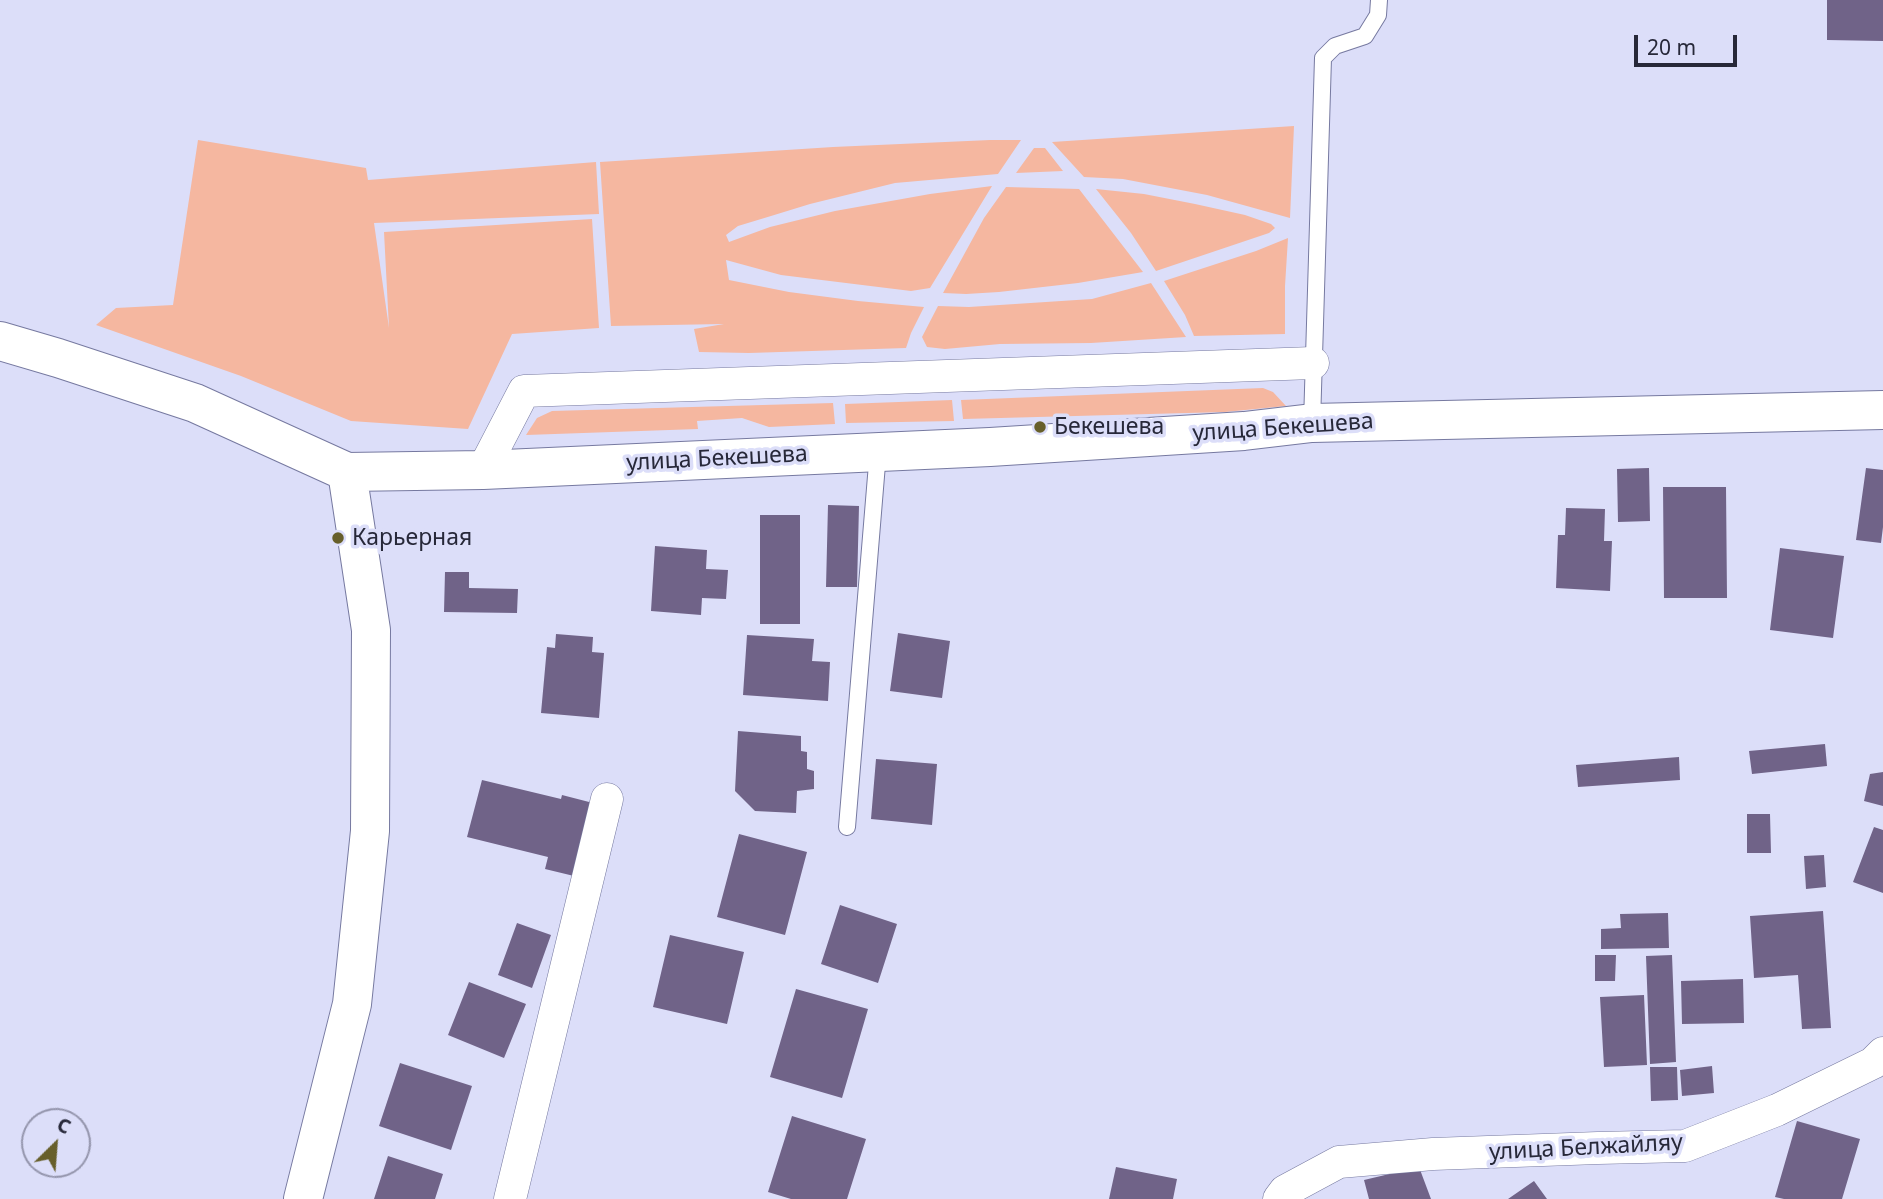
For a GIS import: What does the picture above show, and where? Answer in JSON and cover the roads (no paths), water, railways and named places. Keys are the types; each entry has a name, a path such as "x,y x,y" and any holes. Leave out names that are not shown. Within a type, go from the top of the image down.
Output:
{"main road":[{"path":"0,341 195,403 347,472 371,630 370,831 352,1004 303,1199"},
{"name":"улица Бекешева","path":"347,472 483,470 990,447 1244,431 1312,423 1883,410"}],"street":[{"path":"483,470 524,391 1313,363"},
{"path":"510,1199 607,799"},
{"name":"улица Белжайляу","path":"1279,1199 1285,1191 1339,1162 1433,1154 1685,1146 1777,1110 1873,1063 1883,1054"}],"lane":[{"path":"1312,423 1323,58 1335,46 1365,36 1378,15 1379,0"},
{"path":"847,827 878,452"}],"place":[{"name":"Бекешева","path":"1040,427"},
{"name":"Карьерная","path":"338,538"}]}
